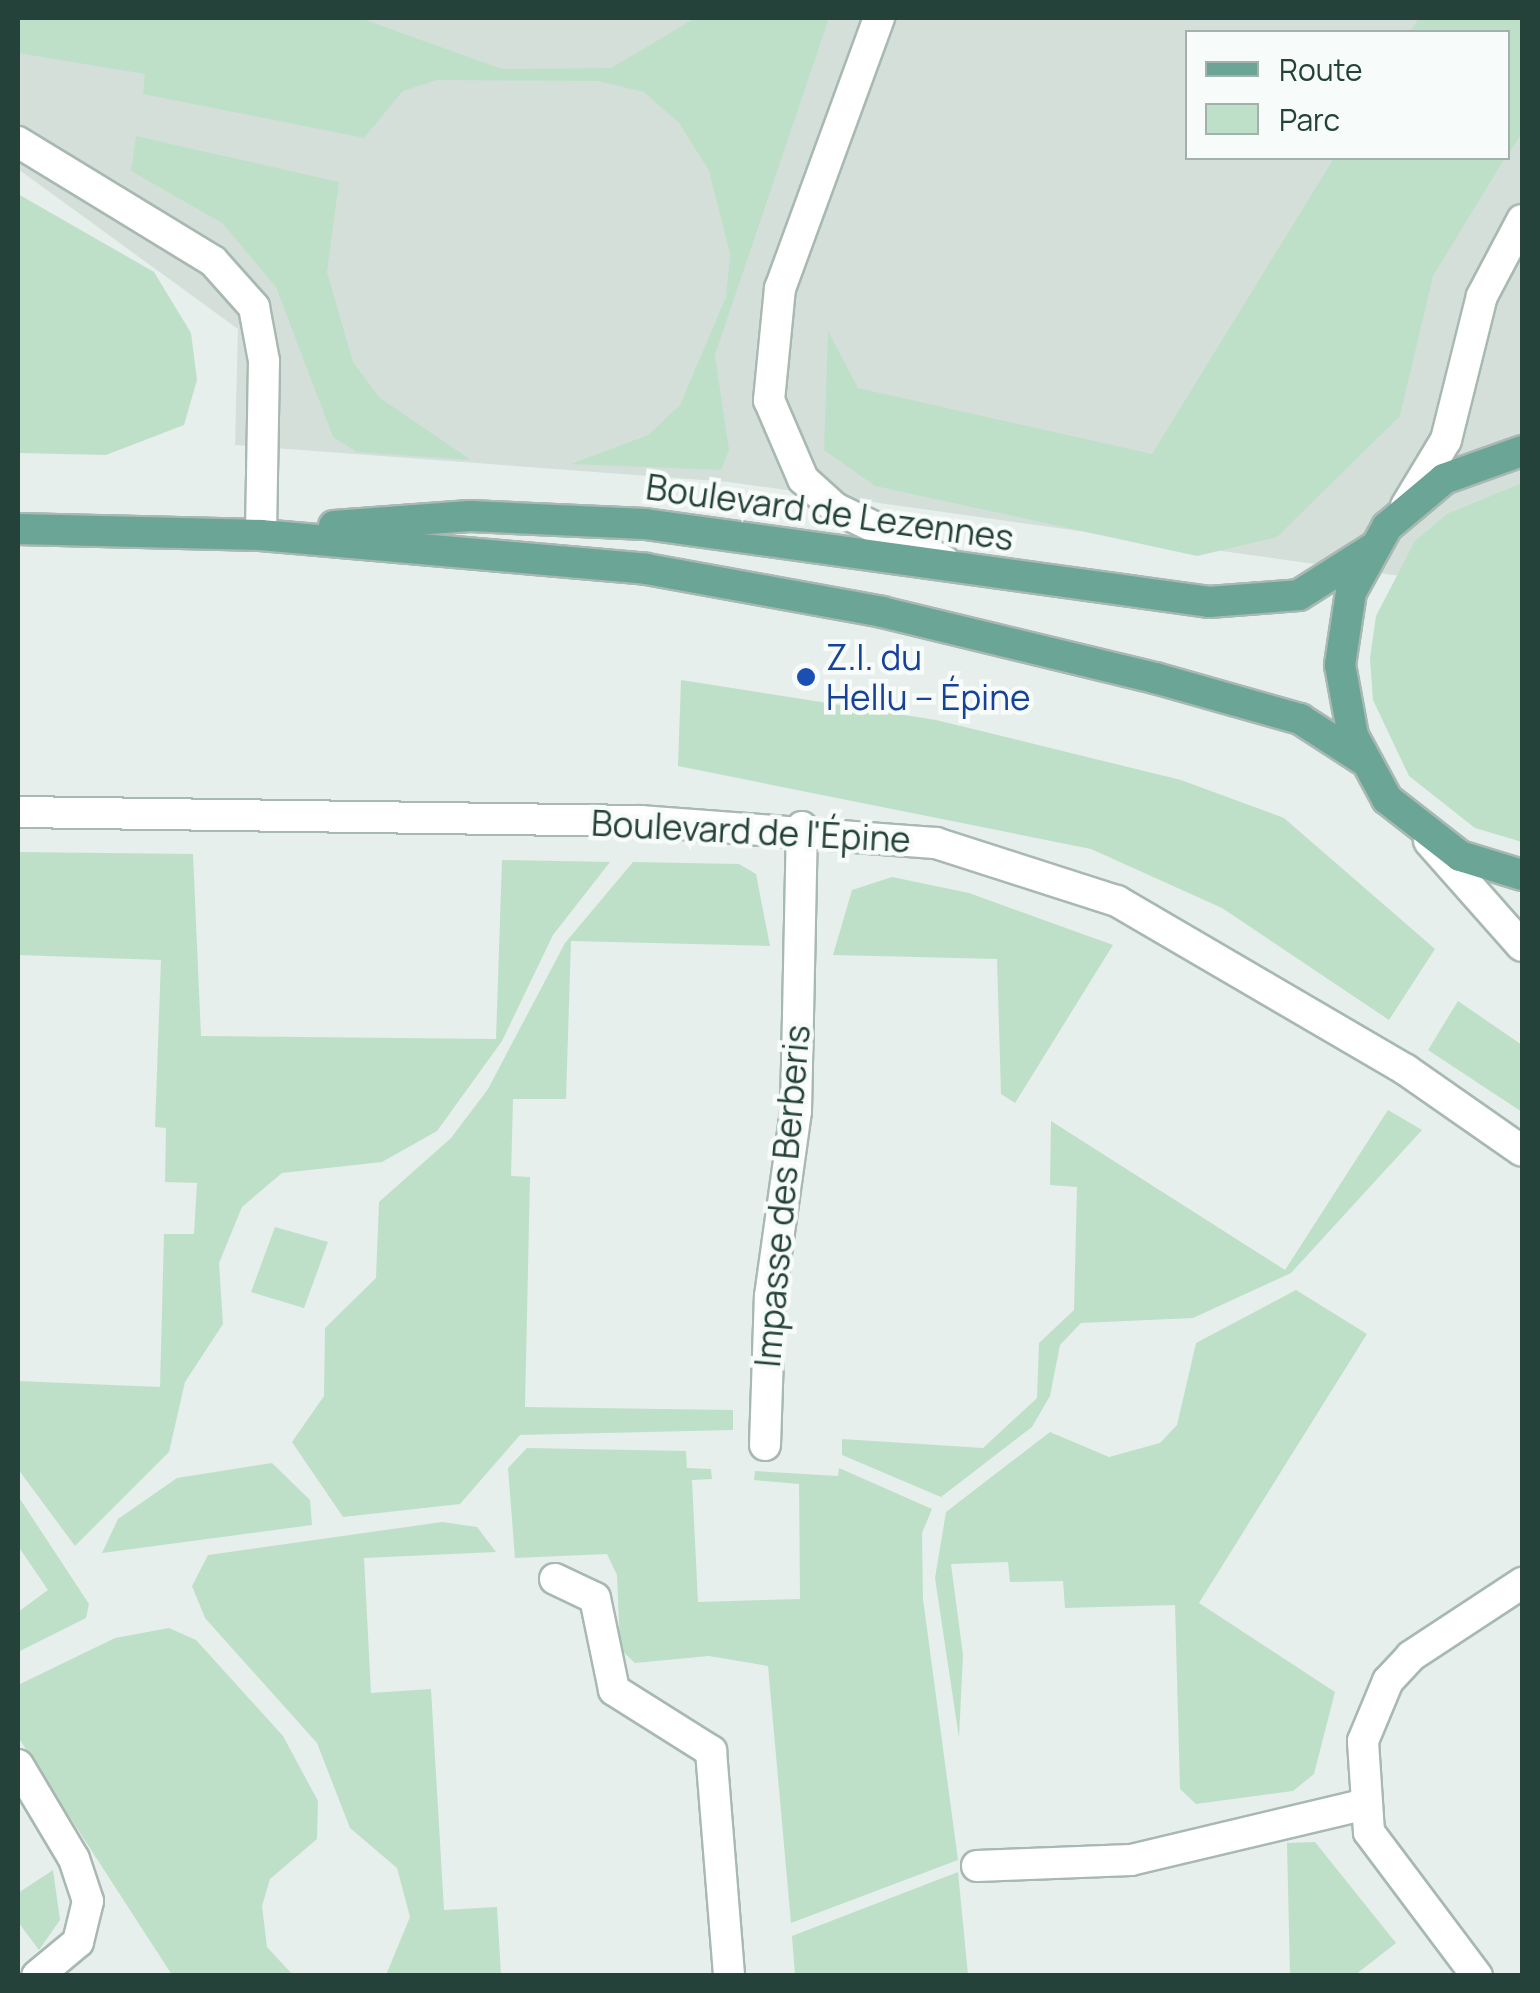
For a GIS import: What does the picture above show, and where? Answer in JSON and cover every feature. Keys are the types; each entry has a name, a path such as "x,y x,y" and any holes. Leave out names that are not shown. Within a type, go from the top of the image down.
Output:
{"main road":[{"path":"1522,451 1466,468 1404,510 1373,548 1340,640 1341,689 1362,759 1420,831 1460,856 1522,875"},
{"name":"Boulevard de Lezennes","path":"261,534 413,518 566,520 1262,603 1325,583 1373,548"},
{"name":"Boulevard de Lezennes","path":"18,529 261,534 646,569 882,612 1252,704 1300,719 1362,759"}],"street":[{"path":"879,18 780,288 769,400 781,446 835,508 952,565"},
{"path":"18,142 213,262 254,306 264,361 261,534"},
{"path":"1404,510 1446,440 1482,296 1522,220"},
{"name":"Boulevard de l'Épine","path":"18,812 802,827 936,843 1116,901 1406,1070 1522,1152"},
{"name":"Impasse des Berberis","path":"765,1445 770,1296 796,1112 802,827"},
{"path":"1420,831 1522,946"},
{"path":"556,1579 596,1598 614,1690 711,1751 729,1976"},
{"path":"1477,1976 1385,1863 1361,1805 1363,1741 1388,1681 1522,1583"},
{"path":"18,1766 88,1901 78,1942 37,1976"},
{"path":"977,1866 1131,1860 1361,1805"}],"shaded area":[{"path":"18,18 1522,18 1522,593 729,482 235,445 238,329 18,169"}],"green space":[{"path":"18,18 360,18 502,69 611,68 695,18 829,18 715,355 729,450 721,470 571,464 648,435 680,405 726,297 730,254 709,171 679,123 644,92 598,81 437,80 403,91 364,138 143,94 145,74 18,53"},
{"path":"1419,18 1522,18 1522,133 1510,152 1510,30 1411,30"},
{"path":"136,136 339,182 327,272 353,362 380,398 471,460 357,452 333,437 276,287 222,223 131,171"},
{"path":"1333,160 1504,160 1433,276 1400,416 1277,537 1197,556 875,486 824,450 828,331 858,388 1152,454"},
{"path":"18,194 154,272 191,333 197,380 184,425 106,455 18,453"},
{"path":"1522,483 1522,842 1475,828 1409,776 1373,700 1370,658 1376,616 1415,541 1447,514"},
{"path":"681,680 936,720 1181,780 1284,818 1435,949 1389,1020 1222,908 1091,849 678,766"},
{"path":"18,852 193,854 201,1036 496,1039 502,860 610,862 553,935 502,1041 437,1131 382,1162 282,1173 242,1207 219,1263 223,1324 185,1382 169,1452 75,1546 18,1469 18,1381 160,1387 164,1234 194,1234 197,1183 165,1182 166,1128 155,1127 161,960 18,955"},
{"path":"633,862 739,864 756,874 770,946 571,941 566,1099 513,1099 511,1176 530,1177 525,1407 733,1410 733,1430 520,1435 460,1504 343,1517 292,1442 324,1396 325,1328 376,1278 379,1202 451,1138 488,1089 565,943"},
{"path":"892,877 969,893 1113,945 1015,1103 1001,1094 997,959 833,955 852,890"},
{"path":"1458,1001 1522,1045 1522,1112 1428,1050"},
{"path":"1388,1110 1422,1130 1291,1273 1193,1318 1081,1323 1060,1345 1050,1396 1032,1427 941,1497 842,1455 842,1439 983,1448 1037,1398 1039,1343 1074,1310 1077,1187 1050,1185 1051,1121 1285,1270"},
{"path":"275,1227 328,1242 304,1308 251,1292"},
{"path":"1296,1290 1367,1334 1199,1603 1335,1692 1314,1774 1293,1791 1196,1804 1180,1789 1175,1605 1065,1608 1063,1581 1010,1582 1008,1562 951,1564 963,1655 959,1738 935,1578 946,1512 1050,1432 1109,1457 1160,1443 1177,1425 1196,1343"},
{"path":"527,1448 686,1451 687,1468 711,1469 712,1479 692,1480 698,1602 800,1599 799,1484 754,1480 755,1471 838,1476 839,1468 932,1509 922,1533 923,1599 958,1860 791,1923 768,1666 709,1656 635,1663 620,1649 617,1575 607,1554 515,1558 508,1468"},
{"path":"272,1463 310,1500 312,1525 102,1553 118,1519 177,1478"},
{"path":"18,1496 89,1604 86,1618 18,1652 18,1612 48,1590 18,1546"},
{"path":"442,1522 477,1527 496,1552 364,1558 371,1693 431,1689 444,1910 497,1907 501,1975 386,1975 410,1917 397,1868 350,1828 317,1743 205,1618 192,1586 208,1555"},
{"path":"169,1628 196,1640 283,1736 318,1801 317,1839 270,1879 262,1906 267,1947 293,1975 172,1975 18,1737 18,1685 115,1638"},
{"path":"1315,1842 1396,1943 1355,1975 1290,1975 1287,1843"},
{"path":"53,1870 60,1920 39,1950 18,1922 18,1893"},
{"path":"958,1872 968,1975 795,1975 792,1936"}],"place":[{"name":"Z.I. du Hellu – Épine","path":"806,677"}]}
